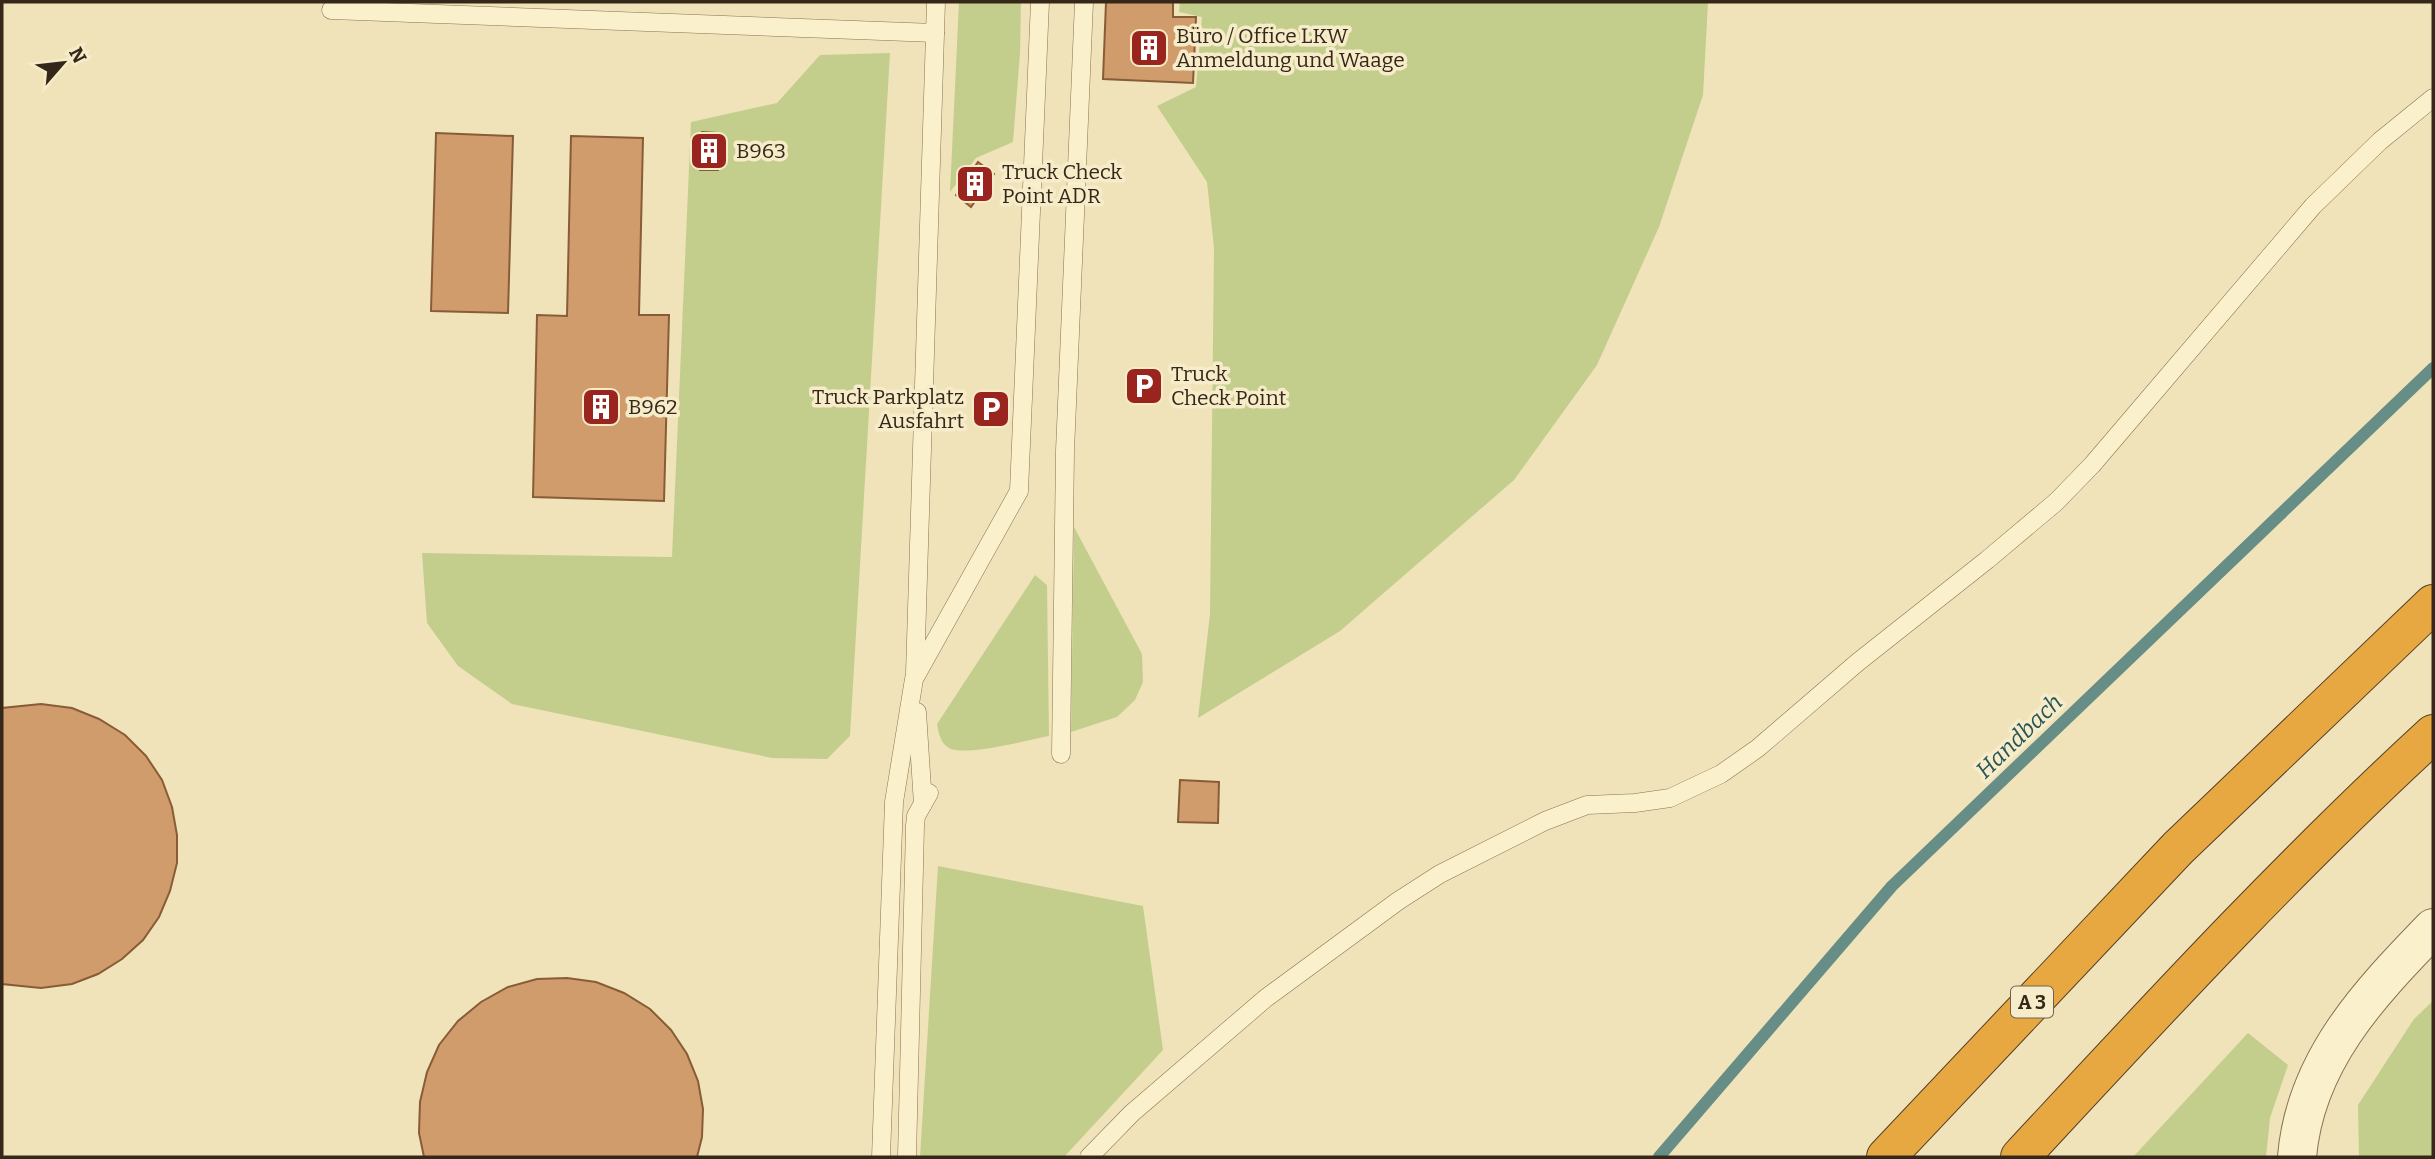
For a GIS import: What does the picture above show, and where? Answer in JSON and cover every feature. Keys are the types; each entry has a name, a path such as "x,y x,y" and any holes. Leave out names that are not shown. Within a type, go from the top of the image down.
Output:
{"highway":[{"name":"A 3","path":"1886,1157 2178,848 2433,604"},
{"path":"2020,1157 2167,998 2359,802 2433,734"}],"street":[{"path":"2297,1157 2307,1104 2330,1050 2365,1000 2433,929"}],"lane":[{"path":"907,1157 915,826 916,816 927,796 915,679 936,2"},
{"path":"881,1157 894,802 915,679 1019,491 1040,2"},
{"path":"1061,754 1065,451 1084,2"},
{"path":"331,10 935,33"},
{"path":"1089,1157 1132,1113 1266,998 1398,901 1440,874 1545,821 1587,805 1670,798 1721,774 1758,748 1858,662 2056,502 2092,465 2313,206 2380,141 2433,99"}],"green space":[{"path":"959,2 1021,2 1020,53 1013,142 976,158 950,192"},
{"path":"1180,2 1708,2 1703,95 1659,227 1597,365 1514,480 1340,631 1198,718 1210,614 1214,248 1207,182 1157,106 1196,87 1202,17 1179,12"},
{"path":"890,53 850,736 827,759 772,758 512,704 458,666 427,623 422,553 672,557 691,122 777,103 820,55"},
{"path":"1074,527 1142,654 1143,682 1135,700 1117,717 1071,732"},
{"path":"1035,575 1047,585 1049,736 982,749 949,748 939,734 937,724"},
{"path":"938,866 1143,906 1163,1050 1064,1157 920,1157"},
{"path":"2433,1001 2433,1157 2359,1157 2358,1105 2414,1019"},
{"path":"2248,1033 2288,1065 2270,1118 2266,1157 2133,1157"}],"building":[{"name":"Büro / Office LKW Anmeldung und Waage","path":"1106,2 1173,2 1173,17 1196,17 1193,83 1103,79"},
{"name":"B963","path":"702,132 717,133 718,170 700,170"},
{"path":"436,133 513,136 508,313 431,311"},
{"name":"B962","path":"571,136 643,138 639,315 669,315 664,501 533,497 537,315 567,316"},
{"name":"Truck Check Point ADR","path":"978,162 994,174 971,207 956,195"},
{"path":"41,704 72,708 99,719 125,735 146,756 162,780 172,807 177,835 177,863 170,891 159,917 143,940 122,959 98,974 72,984 41,988 2,984 2,708"},
{"path":"1180,780 1219,782 1218,823 1178,822"},
{"path":"567,978 596,982 624,993 650,1009 671,1030 687,1054 698,1081 703,1109 702,1137 697,1157 424,1157 419,1133 420,1102 427,1072 439,1045 458,1021 481,1002 508,987 537,979"}],"waterway":[{"name":"Handbach","path":"1659,1157 1892,886 2433,368"}],"place":[{"name":"Büro / Office LKW Anmeldung und Waage","path":"1149,48"},
{"name":"B963","path":"709,151"},
{"name":"Truck Check Point ADR","path":"975,184"},
{"name":"Truck Check Point","path":"1144,386"},
{"name":"B962","path":"601,407"},
{"name":"Truck Parkplatz Ausfahrt","path":"991,409"}]}
